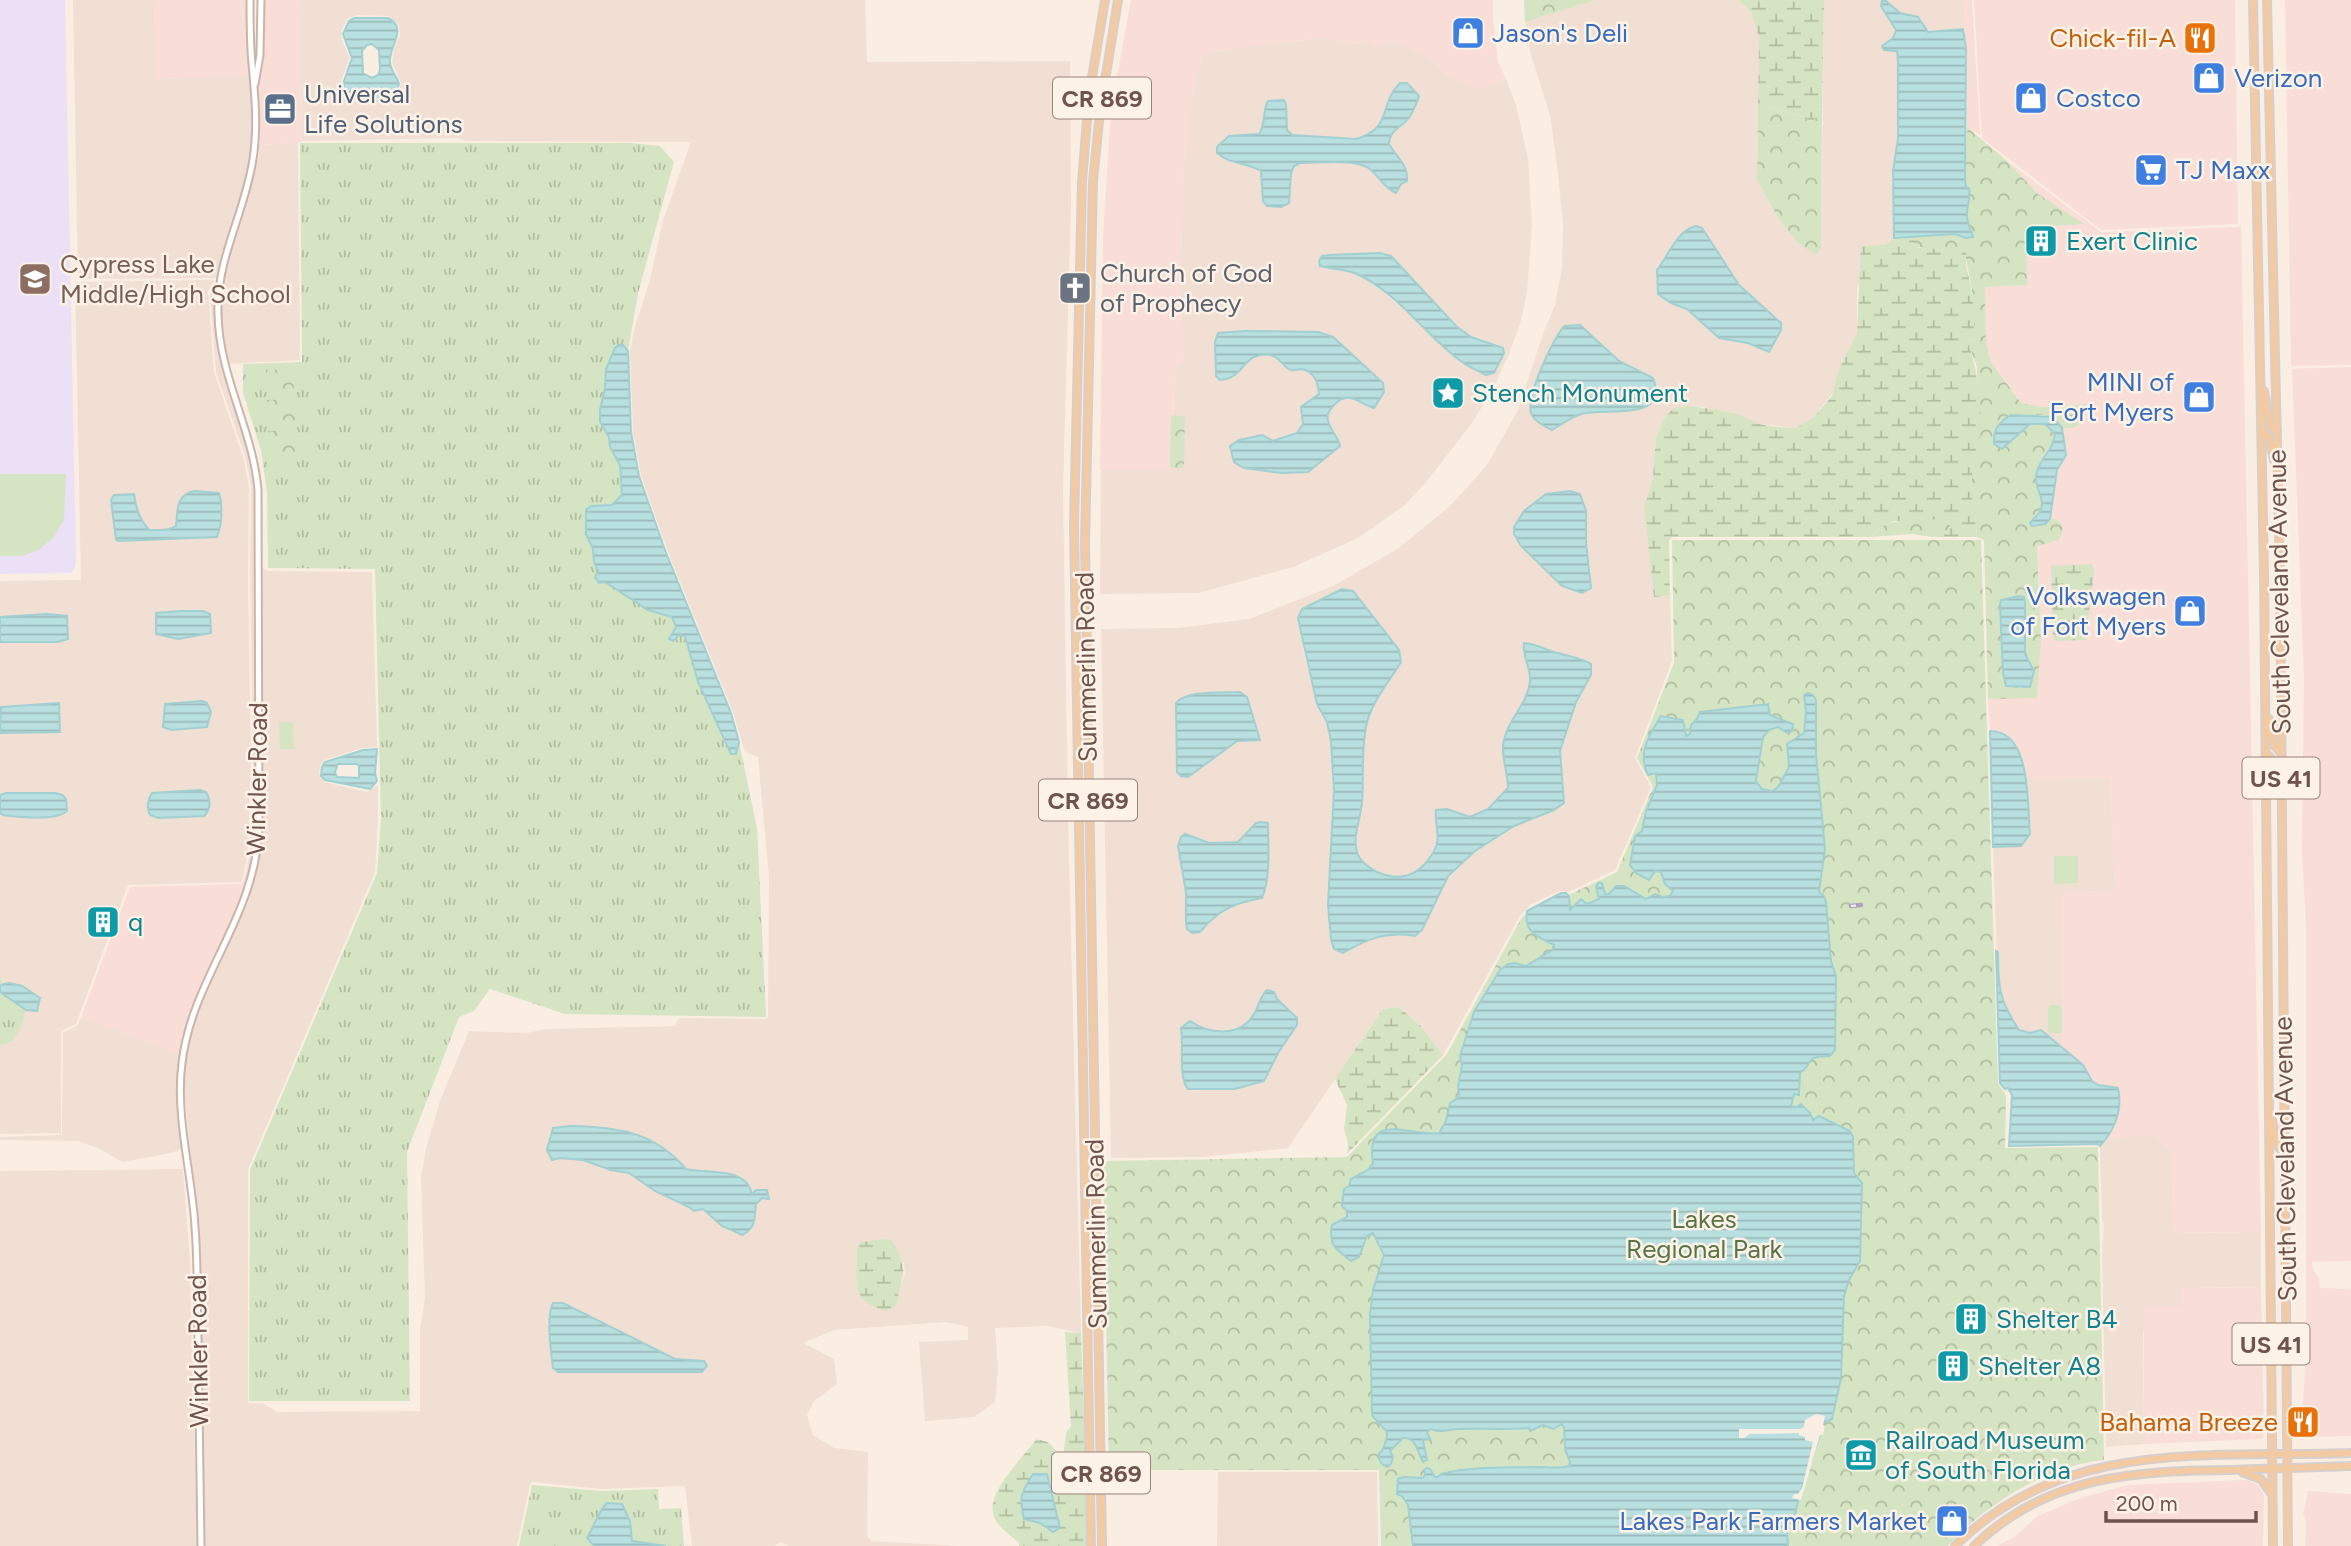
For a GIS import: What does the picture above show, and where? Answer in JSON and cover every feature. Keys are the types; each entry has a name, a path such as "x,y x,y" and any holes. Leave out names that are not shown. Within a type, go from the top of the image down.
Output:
{"main road":[{"name":"Summerlin Road","path":"1093,1546 1074,525 1082,182 1091,85 1105,0"},
{"name":"Summerlin Road","path":"1102,1546 1085,543 1092,195 1100,112 1118,0"},
{"name":"South Cleveland Avenue","path":"2253,0 2266,703 2272,1455"},
{"name":"South Cleveland Avenue","path":"2267,0 2278,476 2287,1455"},
{"path":"2261,379 2270,426 2277,431"},
{"path":"2262,429 2269,438 2278,476"},
{"path":"2266,703 2274,745 2281,752"},
{"path":"2266,754 2274,762 2281,805"},
{"path":"2269,1108 2277,1145 2285,1155"},
{"path":"1955,1546 1990,1516 2020,1496 2085,1470 2149,1460 2351,1453"},
{"name":"US 41","path":"2272,1455 2273,1546"},
{"name":"US 41","path":"2287,1455 2288,1546"},
{"path":"1974,1546 1999,1525 2028,1507 2086,1482 2171,1470 2351,1466"},
{"path":"2227,1470 2258,1477 2266,1483 2272,1496"}],"street":[{"name":"Winkler Road","path":"201,1546 195,1227 181,1076 191,1019 243,905 253,878 258,842 258,490 251,446 223,356 218,313 222,266 253,162 256,131 250,0"},
{"name":"Winkler Road","path":"254,91 260,55 261,0"}],"shaded area":[{"name":"Cypress Lake Middle/High School","path":"0,0 65,0 76,559 71,573 0,574"},
{"path":"73,0 154,0 156,79 250,76 253,104 250,162 217,278 78,279"},
{"path":"154,0 247,0 250,76 156,79"},
{"path":"263,0 300,0 302,141 298,143 260,145 257,89 263,59"},
{"path":"300,0 865,0 867,62 1070,61 1071,203 1063,491 1081,1333 1048,1326 995,1328 998,1370 995,1402 974,1417 925,1421 919,1342 968,1340 968,1327 946,1322 834,1330 803,1343 834,1359 837,1384 814,1401 807,1415 813,1435 834,1448 868,1452 867,1536 871,1541 960,1546 789,1546 780,1542 775,1546 692,1546 685,1486 602,1489 532,1482 517,1546 204,1546 198,1227 183,1076 190,1032 198,1008 249,901 260,853 261,568 268,571 372,572 377,747 362,748 325,760 320,766 319,774 324,782 367,792 378,785 378,819 375,872 248,1169 248,1403 264,1404 277,1412 420,1411 420,1330 425,1298 421,1177 440,1101 469,1031 527,1033 546,1029 675,1026 679,1018 768,1017 769,877 758,757 745,752 733,712 668,552 641,475 633,432 630,351 634,330 650,280 663,220 691,142 466,141 458,138 302,141","holes":["357,15 388,16 399,25 400,35 392,62 401,84 396,95 388,101 356,102 343,93 341,81 350,58 341,39 347,19","570,1126 615,1129 666,1149 686,1169 752,1195 756,1190 767,1190 768,1199 762,1198 756,1203 755,1220 732,1232 703,1209 693,1211 655,1191 629,1173 583,1160 560,1158 553,1128","860,1242 904,1263 905,1274 897,1305","563,1303 675,1359 551,1350"]},
{"path":"1131,0 1493,0 1498,62 1506,79 1479,88 1447,76 1430,58 1398,43 1374,47 1367,42 1349,43 1325,38 1203,54 1192,99 1184,165 1180,291 1184,362 1175,369 1170,469 1113,471 1100,470 1103,235 1111,109"},
{"path":"1596,0 1739,0 1751,12 1759,37 1757,180 1777,216 1798,243 1816,254 1821,248 1824,0 1965,0 1964,34 1962,29 1928,32 1913,16 1900,13 1886,1 1883,9 1896,30 1893,38 1885,43 1884,50 1897,51 1898,61 1898,139 1893,171 1894,238 1885,245 1861,278 1857,289 1857,333 1839,369 1835,390 1813,418 1795,428 1759,424 1740,415 1690,406 1665,417 1656,437 1653,477 1644,508 1654,596 1670,595 1672,661 1635,758 1651,787 1615,870 1569,892 1560,891 1531,904 1520,916 1443,1055 1421,1026 1400,1007 1383,1009 1288,1148 1202,1157 1111,1158 1101,629 1178,628 1249,619 1333,586 1399,548 1450,506 1487,465 1518,410 1555,305 1562,268 1563,223 1550,115 1531,55 1525,22","holes":["1687,228 1724,264 1739,285 1778,318 1769,352 1748,343 1719,338 1656,281 1657,270 1669,255 1676,240","1589,332 1619,361 1653,378 1654,399 1642,409 1582,414 1531,401 1547,359","1514,527 1586,543 1591,572","1342,589 1374,706 1366,725 1362,759 1360,817 1356,837 1358,855 1371,869 1389,878 1405,877 1420,871 1438,842 1435,814 1447,809 1469,817 1488,809 1508,788 1508,771 1502,751 1504,737 1523,706 1530,682 1529,667 1523,652 1534,644 1582,658 1591,675 1576,702 1560,751 1564,803 1554,810 1514,826 1476,851 1448,876 1422,930 1377,935 1343,953 1331,939 1328,905 1334,790 1331,741 1327,722 1317,704 1303,649 1302,609","1247,697 1260,739 1237,741 1188,777","1256,823 1261,898 1234,903 1208,922 1200,932 1186,923 1186,892 1178,846 1195,837 1209,843 1238,842","1274,992 1277,999 1294,1014 1285,1045 1271,1069 1252,1086 1193,1091 1183,1082 1181,1028 1190,1021 1213,1032 1226,1032 1243,1025 1260,1004 1261,994"]},
{"path":"1965,0 1972,0 1980,135 1967,127"},
{"path":"1974,0 2235,0 2238,224 2101,230 1982,138"},
{"path":"2285,0 2351,0 2351,365 2291,366"},
{"path":"1325,38 1349,43 1367,42 1374,47 1398,43 1430,58 1447,76 1479,88 1506,79 1516,105 1528,159 1532,224 1527,293 1520,324 1493,389 1472,423 1405,505 1358,538 1293,567 1199,593 1100,594 1101,470 1144,470 1172,452 1175,368 1184,362 1180,291 1184,164 1192,98 1203,54","holes":["1400,83 1403,124 1395,128 1389,144 1406,167 1406,181 1389,190 1368,167 1355,163 1300,163 1294,165 1291,173 1291,193 1263,201 1261,171 1252,165 1253,136 1259,134 1286,105 1287,130 1292,135 1356,139 1377,130 1381,125 1384,113","1391,256 1456,326 1471,337 1503,348 1504,353 1494,373 1462,362 1387,295 1360,275 1343,268 1329,269 1320,266","1318,332 1369,407 1351,397 1340,399 1328,413 1328,422 1338,437 1340,446 1308,472 1239,440 1261,435 1273,441 1297,433 1303,424 1301,407 1319,395 1318,383 1311,374 1271,355 1255,355 1247,360 1218,333"]},
{"path":"298,143 300,360 227,364 221,326 220,294 224,267 259,155 259,145"},
{"path":"2006,160 2101,232 2241,225 2261,1232 2174,1233 2171,1152 2155,1136 2107,1138 2118,1116 2119,1095 2112,1087 2098,1085 2092,1081 2083,1065 2063,1048 2062,892 2115,891 2110,778 2025,779 2024,766 2000,731 1990,731 1988,699 2037,697 2041,642 2037,546 2055,519 2050,519 2054,487 2057,470 2066,454 2062,428 2073,428 2082,410 2093,405 2043,407 2021,403 1991,362 1986,342 1985,286 2027,285 2025,228 2083,224 2038,194"},
{"path":"215,280 208,291 214,372 243,457 249,486 251,760 248,852 242,882 128,885 76,1024 61,1031 61,1133 0,1134 0,581 81,580 75,282"},
{"path":"216,283 217,343 249,447 255,491 256,827 250,877 245,877 250,852 253,760 251,486 245,456 216,372 210,292"},
{"path":"2351,367 2351,1261 2312,1262 2320,1288 2351,1289 2351,1436 2303,1437 2301,1405 2306,1350 2306,927 2302,851 2304,678 2292,369"},
{"path":"2110,777 2115,891 2062,892 2063,1048 2041,1030 2030,1033 2019,1030 2009,1015 1998,988 1993,847 2021,845 2030,834 2025,779"},
{"path":"245,877 250,877 241,904 194,1006 180,1054 81,1017 130,887 242,884"},
{"path":"81,1017 180,1054 178,1095 184,1148 122,1162 79,1141 0,1140 0,1137 62,1135 63,1033 77,1026"},
{"path":"2155,1135 2171,1152 2174,1233 2261,1232 2261,1287 2182,1288 2182,1306 2143,1332 2144,1444 2106,1447 2102,1251 2104,1225 2100,1146 2107,1138"},
{"path":"183,1169 190,1263 197,1546 0,1546 0,1171"},
{"path":"2261,1287 2262,1439 2144,1444 2144,1307 2182,1306 2181,1288"},
{"path":"1218,1472 1377,1472 1378,1546 1217,1546"},
{"path":"2248,1480 2258,1485 2264,1495 2263,1546 1996,1546 2013,1538 2038,1516 2080,1498 2128,1485"},
{"path":"2308,1491 2351,1494 2351,1546 2305,1546 2306,1520 2303,1514"}],"green space":[{"path":"1524,0 1596,0 1525,22"},
{"path":"1739,0 1824,0 1822,117 1810,121 1758,103 1759,37 1751,12"},
{"path":"1758,103 1810,121 1822,117 1821,249 1816,255 1798,243 1777,216 1757,180"},
{"path":"1967,127 2006,160 2038,194 2084,224 2026,228 2027,285 1985,287 1986,342 1991,362 2021,403 2043,407 2093,404 2082,410 2079,425 2073,428 2062,428 2053,417 2040,415 2000,421 1998,425 2002,449 2030,424 2045,424 2055,434 2041,464 2042,508 2031,520 2045,524 2050,519 2055,519 2062,524 2063,529 2059,540 2037,546 2041,642 2037,698 1988,699 1984,540 1977,537 1971,484 1978,455 1977,367 1968,343 1974,339 1972,290 1965,254 1913,244 1914,237 1955,234 1966,238 1973,235 1967,223 1969,196 1965,179","holes":["2024,598 2025,654 2028,659 2003,673"]},
{"path":"300,143 631,143 660,146 674,162 638,293 628,351 631,432 639,476 666,553 731,713 757,828 766,1017 565,1014 490,989 474,1011 459,1017 407,1152 410,1401 249,1401 250,1170 377,873 381,819 375,569 268,568 267,493 261,450 243,393 243,364 302,362"},
{"path":"1914,237 1914,244 1919,248 1956,250 1964,244 1967,248 1966,265 1974,310 1974,339 1968,343 1978,382 1981,424 1972,484 1977,537 1932,537 1947,531 1951,526 1942,519 1894,521 1870,537 1672,537 1669,540 1670,595 1654,597 1644,508 1653,477 1656,437 1665,417 1674,408 1690,406 1740,415 1759,424 1777,427 1795,428 1813,418 1832,396 1839,369 1857,333 1861,246 1885,245 1894,238"},
{"path":"293,369 294,396 267,397 266,370"},
{"path":"294,399 296,426 268,427 267,400"},
{"path":"1173,415 1185,417 1184,466 1181,468 1170,466"},
{"path":"296,430 297,457 270,458 268,431"},
{"path":"0,474 66,474 64,520 54,537 40,549 23,556 0,556"},
{"path":"1907,519 1942,519 1951,526 1948,531 1932,537 1913,534 1870,537 1886,524"},
{"name":"Lakes Regional Park","path":"1672,540 1981,540 1998,1083 2006,1095 2005,1148 2098,1147 2104,1460 2061,1470 2019,1490 1980,1516 1948,1546 1381,1546 1379,1470 1109,1470 1103,1161 1347,1157 1447,1054 1522,917 1617,872 1653,787 1637,758 1674,663"},
{"path":"2092,564 2094,572 2086,640 2055,641 2051,566"},
{"path":"279,722 293,722 294,749 280,749"},
{"path":"2054,856 2078,856 2078,883 2054,884"},
{"path":"0,974 5,996 25,1011 23,1022 13,1041 0,1045"},
{"path":"2050,1005 2059,1005 2062,1008 2060,1033 2048,1031"},
{"path":"1399,1007 1421,1026 1443,1055 1347,1154 1348,1144 1344,1129 1347,1105 1335,1079 1383,1009"},
{"path":"887,1239 892,1241 898,1252 903,1273 897,1305 886,1311 874,1307 860,1295 857,1249 860,1242"},
{"path":"1065,1332 1081,1333 1086,1546 1019,1546 995,1519 992,1509 994,1499 1006,1478 1036,1439 1048,1442 1057,1452 1064,1451 1066,1433 1071,1426","holes":["1047,1474 1060,1528 1047,1530 1040,1523 1022,1516 1022,1504"]},
{"path":"532,1485 602,1491 658,1489 659,1509 681,1508 684,1546 519,1546"}],"water":[{"path":"1882,1 1886,1 1900,13 1918,17 1928,32 1963,29 1966,48 1965,179 1966,187 1969,188 1967,219 1973,237 1966,238 1955,234 1894,238 1893,171 1898,139 1898,61 1897,51 1884,50 1882,46 1893,38 1896,30 1881,6"},
{"path":"354,18 388,18 397,27 390,63 399,84 390,96 366,101 351,97 345,92 344,81 352,58 343,34 349,21","holes":["372,44 379,50 380,70 378,75 372,78 363,73 362,51"]},
{"path":"1400,83 1407,83 1419,96 1409,118 1390,139 1389,144 1407,175 1407,181 1401,184 1396,193 1371,170 1361,165 1344,162 1300,163 1294,166 1291,173 1289,203 1281,207 1267,206 1263,201 1261,171 1228,160 1217,153 1217,147 1229,136 1259,134 1268,101 1284,100 1287,130 1292,135 1356,139 1368,134 1381,122 1389,99"},
{"path":"1689,228 1702,228 1739,285 1781,323 1781,330 1769,352 1748,343 1719,338 1687,309 1658,294 1657,270 1678,238"},
{"path":"1380,253 1391,256 1456,326 1471,337 1503,348 1504,353 1494,373 1486,375 1462,362 1399,303 1372,282 1352,272 1320,266 1319,261 1322,256"},
{"path":"1580,325 1619,361 1653,378 1656,392 1653,402 1644,407 1581,414 1552,430 1532,416 1532,394 1547,355 1564,326"},
{"path":"1318,332 1333,337 1383,383 1384,392 1374,408 1349,398 1339,400 1334,405 1328,418 1340,446 1308,472 1281,473 1244,468 1234,462 1230,446 1239,440 1262,435 1273,441 1297,433 1303,424 1301,407 1319,394 1313,375 1302,369 1291,370 1270,355 1254,357 1235,375 1220,380 1216,376 1215,342 1218,333"},
{"path":"619,345 623,345 628,351 631,432 639,476 666,553 731,713 739,742 736,754 731,754 698,682 685,636 679,635 673,641 669,639 676,627 672,617 648,610 605,582 599,583 595,577 598,571 586,534 586,510 591,506 612,505 622,495 620,465 600,422 606,369"},
{"path":"2011,415 2053,417 2062,428 2066,455 2057,470 2050,519 2045,524 2032,526 2030,523 2042,505 2036,485 2037,470 2052,445 2055,434 2045,424 2030,424 2002,449 1994,444 1996,430 2000,423"},
{"path":"194,491 219,493 221,515 217,537 116,540 111,500 114,495 134,494 138,513 149,530 163,530 176,526 180,500"},
{"path":"1570,491 1580,494 1586,511 1591,588 1582,593 1562,586 1521,546 1514,534 1514,527 1524,511 1546,494"},
{"path":"1342,589 1353,591 1399,650 1401,662 1368,718 1362,802 1356,835 1359,858 1372,869 1386,875 1395,877 1410,874 1429,859 1438,836 1436,810 1447,809 1470,817 1488,809 1508,788 1504,740 1509,725 1526,697 1530,681 1524,643 1579,658 1591,664 1591,675 1576,702 1560,751 1564,803 1554,810 1514,826 1475,851 1448,876 1422,930 1415,936 1377,937 1343,953 1334,949 1328,905 1334,790 1331,741 1327,722 1317,704 1298,618 1302,609"},
{"path":"2024,597 2025,603 2025,654 2034,671 2030,687 2006,686 2003,673 2001,600"},
{"path":"203,611 210,614 211,633 178,639 156,634 156,613"},
{"path":"47,614 67,616 68,639 58,642 0,642 0,617"},
{"path":"1240,692 1247,697 1260,740 1237,741 1188,777 1181,776 1177,772 1176,703 1196,694"},
{"path":"1808,693 1816,700 1816,754 1825,849 1819,892 1826,902 1831,961 1836,976 1835,1050 1830,1056 1816,1057 1800,1073 1799,1095 1794,1094 1791,1106 1797,1107 1801,1104 1813,1120 1819,1116 1850,1131 1853,1137 1854,1173 1862,1183 1860,1261 1849,1280 1844,1296 1841,1378 1832,1419 1824,1423 1796,1511 1787,1529 1788,1546 1413,1546 1408,1505 1402,1496 1397,1494 1398,1479 1423,1478 1427,1468 1438,1477 1453,1471 1476,1469 1569,1466 1564,1427 1562,1424 1553,1429 1543,1425 1530,1431 1529,1428 1441,1431 1431,1429 1427,1432 1430,1439 1423,1440 1427,1460 1423,1462 1414,1443 1403,1438 1390,1451 1393,1457 1391,1464 1387,1467 1381,1463 1379,1453 1387,1434 1372,1415 1370,1315 1373,1290 1384,1255 1373,1233 1367,1236 1359,1257 1351,1261 1335,1247 1331,1238 1332,1225 1347,1217 1347,1211 1342,1206 1344,1189 1349,1186 1351,1179 1368,1170 1373,1163 1372,1147 1376,1136 1382,1131 1391,1129 1439,1133 1446,1121 1450,1103 1459,1097 1462,1065 1460,1056 1474,1012 1500,970 1508,964 1526,966 1552,950 1554,945 1533,933 1527,924 1527,911 1561,893 1569,896 1570,910 1581,899 1587,904 1599,899 1596,887 1598,883 1602,883 1605,894 1609,894 1616,886 1624,886 1646,899 1655,894 1670,896 1673,891 1665,884 1661,872 1655,871 1649,880 1636,873 1630,865 1635,836 1642,831 1646,811 1657,785 1656,773 1648,775 1644,752 1661,716 1683,720 1686,736 1690,734 1691,725 1700,712 1768,704 1770,715 1793,724 1792,731 1787,733 1778,727 1769,730 1763,737 1756,781 1762,789 1772,791 1778,787 1789,767 1787,744 1804,733 1804,695"},
{"path":"202,701 207,703 211,712 207,727 171,730 163,727 165,704"},
{"path":"59,703 60,732 0,733 1,707"},
{"path":"1990,731 2004,734 2014,743 2025,771 2030,834 2021,846 1993,847"},
{"path":"377,749 377,781 370,789 325,780 321,776 325,762 363,750","holes":["338,764 357,764 359,778 337,777 335,772"]},
{"path":"200,790 206,792 209,802 204,816 158,818 150,815 148,804 152,793"},
{"path":"0,795 62,795 66,799 67,811 45,817 3,815 0,813"},
{"path":"1260,822 1268,823 1268,871 1262,898 1227,909 1213,918 1200,932 1192,933 1187,929 1186,923 1186,892 1178,846 1181,837 1185,834 1209,843 1238,842"},
{"path":"1996,951 2001,993 2019,1030 2030,1033 2041,1030 2083,1065 2092,1081 2098,1085 2118,1088 2116,1119 2100,1146 2009,1146 2012,1095 2008,1088 2005,1089 2000,1083"},
{"path":"9,983 22,986 40,998 37,1011 26,1010 0,992 0,985"},
{"path":"1267,990 1274,992 1277,999 1297,1018 1297,1025 1278,1053 1264,1081 1235,1089 1188,1089 1182,1069 1181,1028 1190,1021 1215,1031 1241,1027 1254,1014"},
{"path":"570,1126 618,1130 647,1139 674,1156 686,1169 734,1175 748,1185 752,1194 756,1190 767,1190 769,1199 762,1198 756,1204 752,1225 742,1235 722,1226 703,1209 694,1211 655,1191 629,1173 583,1160 552,1160 547,1150 553,1128"},
{"path":"553,1303 563,1303 675,1359 704,1361 707,1366 702,1372 558,1372 553,1368 550,1344 549,1326"},
{"path":"1033,1474 1047,1474 1060,1528 1053,1532 1040,1523 1024,1519 1022,1495"},
{"path":"607,1503 622,1504 630,1521 632,1541 666,1546 594,1546 587,1538"}],"pier":[{"path":"1816,1414 1825,1416 1823,1435 1820,1435 1801,1500 1792,1498 1802,1488 1813,1442 1805,1440 1799,1433 1749,1434 1739,1438 1739,1429 1800,1429 1804,1427 1805,1420"}],"railway":[{"path":"1851,906 1861,905"}],"place":[{"name":"Jason's Deli","path":"1468,33"},
{"name":"Chick-fil-A","path":"2200,38"},
{"name":"Verizon","path":"2209,78"},
{"name":"Costco","path":"2031,98"},
{"name":"Universal Life Solutions","path":"280,109"},
{"name":"TJ Maxx","path":"2151,170"},
{"name":"Exert Clinic","path":"2041,241"},
{"name":"Cypress Lake Middle/High School","path":"35,279"},
{"name":"Church of God of Prophecy","path":"1075,288"},
{"name":"Stench Monument","path":"1448,393"},
{"name":"MINI of Fort Myers","path":"2199,397"},
{"name":"Volkswagen of Fort Myers","path":"2190,611"},
{"name":"q","path":"103,922"},
{"name":"Shelter B4","path":"1971,1319"},
{"name":"Shelter A8","path":"1953,1366"},
{"name":"Bahama Breeze","path":"2303,1422"},
{"name":"Railroad Museum of South Florida","path":"1861,1455"},
{"name":"Lakes Park Farmers Market","path":"1952,1521"}]}
